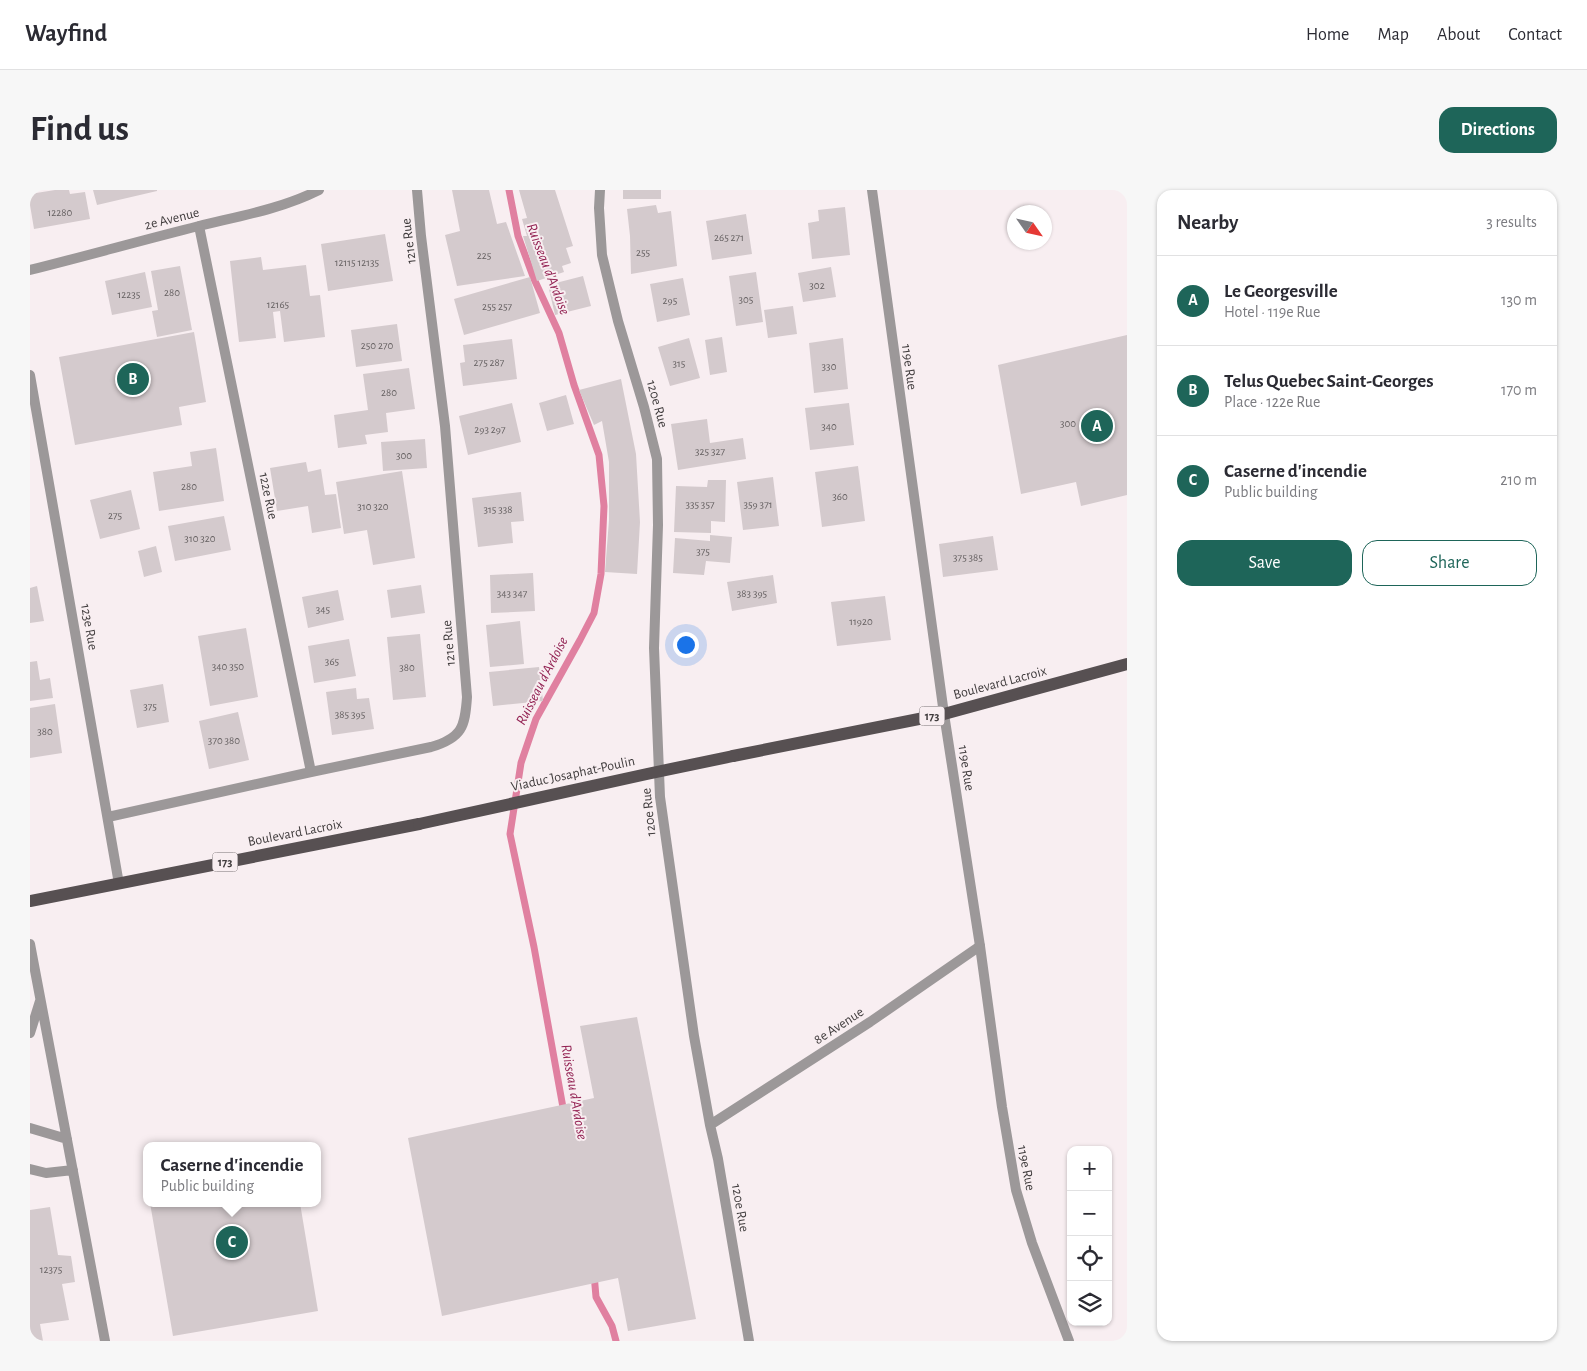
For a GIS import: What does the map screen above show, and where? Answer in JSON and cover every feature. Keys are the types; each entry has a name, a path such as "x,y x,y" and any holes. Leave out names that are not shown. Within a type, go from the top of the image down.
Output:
{"main road":[{"name":"Boulevard Lacroix","path":"733,756 944,714 1127,664"},
{"name":"Viaduc Josaphat-Poulin","path":"420,824 733,756"},
{"name":"Boulevard Lacroix","path":"30,901 420,824"}],"street":[{"name":"2e Avenue","path":"30,270 263,211 298,200 319,190"},
{"name":"121e Rue","path":"108,818 431,747 444,743 457,734 465,719 467,697 445,426 417,190"},
{"name":"120e Rue","path":"600,190 599,208 602,255 618,321 644,407 657,459 658,525 654,648 660,797 694,1036 718,1159 749,1341"},
{"name":"119e Rue","path":"872,190 944,714 1016,1190 1032,1243 1069,1341"},
{"name":"122e Rue","path":"199,226 311,772"},
{"name":"123e Rue","path":"30,375 119,884"},
{"path":"30,944 105,1341"},
{"name":"8e Avenue","path":"710,1124 870,1022 980,946"},
{"path":"30,1034 41,998"},
{"path":"30,1128 67,1139"},
{"path":"30,1169 46,1173 73,1170"}],"building":[{"path":"69,190 70,194 85,192 90,219 34,229 30,194"},
{"path":"93,190 157,190 157,191 97,205"},
{"path":"452,190 489,190 497,224 506,222 525,276 457,286 445,235 460,231"},
{"path":"519,190 555,190 573,246 566,248 571,263 562,266 564,272 537,281 523,236 527,236 522,219 527,218"},
{"path":"623,190 661,190 661,199 623,199"},
{"path":"656,205 658,213 671,211 677,266 631,274 627,209"},
{"path":"845,207 850,255 812,259 808,223 819,221 818,210"},
{"path":"746,214 752,254 712,260 706,221"},
{"path":"385,234 393,281 328,291 321,244"},
{"path":"261,257 263,270 306,265 310,296 320,295 325,337 284,342 280,311 273,312 276,338 239,342 230,261"},
{"path":"180,266 192,330 157,337 152,311 158,310 151,271"},
{"path":"831,267 836,297 803,302 798,273"},
{"path":"145,272 152,307 112,315 105,281"},
{"path":"756,272 763,322 736,326 729,276"},
{"path":"583,276 591,306 555,315 548,285"},
{"path":"530,277 540,313 464,335 454,299"},
{"path":"683,278 690,315 657,322 650,284"},
{"path":"793,306 797,334 768,338 764,310"},
{"path":"397,324 402,361 356,367 351,330"},
{"path":"194,332 206,402 179,407 182,425 75,445 59,357"},
{"path":"1127,335 1127,495 1081,506 1076,482 1021,494 998,365"},
{"path":"722,337 727,372 710,375 705,340"},
{"path":"689,338 700,378 670,386 658,347"},
{"path":"843,338 848,389 814,393 809,343"},
{"path":"512,339 517,379 463,386 460,363 465,362 463,345"},
{"path":"409,368 415,409 386,413 388,432 365,435 367,444 338,448 334,415 368,410 363,374"},
{"path":"621,379 636,454 640,522 637,574 605,572 609,520 609,462 602,421 594,425 579,390"},
{"path":"566,395 574,424 547,431 539,403"},
{"path":"512,403 521,442 468,455 459,416"},
{"path":"849,403 854,445 810,450 805,408"},
{"path":"707,419 710,443 743,438 746,459 678,470 671,424"},
{"path":"425,439 427,468 383,471 381,442"},
{"path":"216,448 224,501 159,511 153,472 192,466 190,452"},
{"path":"306,462 308,472 321,469 325,495 336,494 341,528 312,533 308,506 277,511 270,468"},
{"path":"858,466 865,521 822,527 815,472"},
{"path":"402,471 415,558 373,565 367,530 344,534 336,482"},
{"path":"773,477 779,526 743,530 737,482"},
{"path":"708,480 726,480 725,522 711,521 711,533 674,532 676,486 707,487"},
{"path":"131,490 140,529 100,539 90,500"},
{"path":"521,492 524,521 511,522 513,543 478,547 472,498"},
{"path":"224,516 231,550 175,561 168,526"},
{"path":"710,535 732,537 730,563 706,561 704,575 673,573 675,538 710,541"},
{"path":"993,536 998,570 943,577 939,544"},
{"path":"156,546 162,572 144,577 138,551"},
{"path":"533,573 535,611 491,613 490,575"},
{"path":"773,575 777,603 732,611 727,582"},
{"path":"421,585 425,613 391,618 387,590"},
{"path":"37,586 44,621 30,623 30,588"},
{"path":"338,590 344,620 308,628 302,597"},
{"path":"885,596 891,640 837,646 831,602"},
{"path":"520,621 524,664 490,667 486,625"},
{"path":"246,628 258,697 210,706 198,636"},
{"path":"420,634 426,697 393,700 387,637"},
{"path":"349,639 356,676 314,683 308,646"},
{"path":"37,661 40,680 50,678 53,698 30,701 30,662"},
{"path":"539,667 543,701 493,706 489,672"},
{"path":"163,684 169,722 137,728 130,690"},
{"path":"356,688 357,699 369,698 374,729 332,735 326,692"},
{"path":"55,704 62,753 30,758 30,708"},
{"path":"238,712 249,760 209,769 199,721"},
{"path":"637,1017 696,1319 628,1331 618,1278 442,1316 408,1138 594,1098 580,1026"},
{"path":"50,1207 58,1255 71,1256 75,1282 62,1284 69,1320 40,1324 43,1341 30,1341 30,1210"},
{"path":"151,1207 301,1207 318,1311 173,1336"}],"waterway":[{"name":"Ruisseau d'Ardoise","path":"509,190 518,236 534,279 559,333 574,385 599,455 604,506 601,574 594,613 536,719 521,763 510,834 534,947 564,1113"},
{"name":"Ruisseau d'Ardoise","path":"594,1274 596,1297 612,1326 616,1341"}],"place":[{"name":"Telus Quebec Saint-Georges","path":"133,379"},
{"name":"Le Georgesville","path":"1097,426"},
{"name":"Caserne d'incendie","path":"232,1242"}]}
